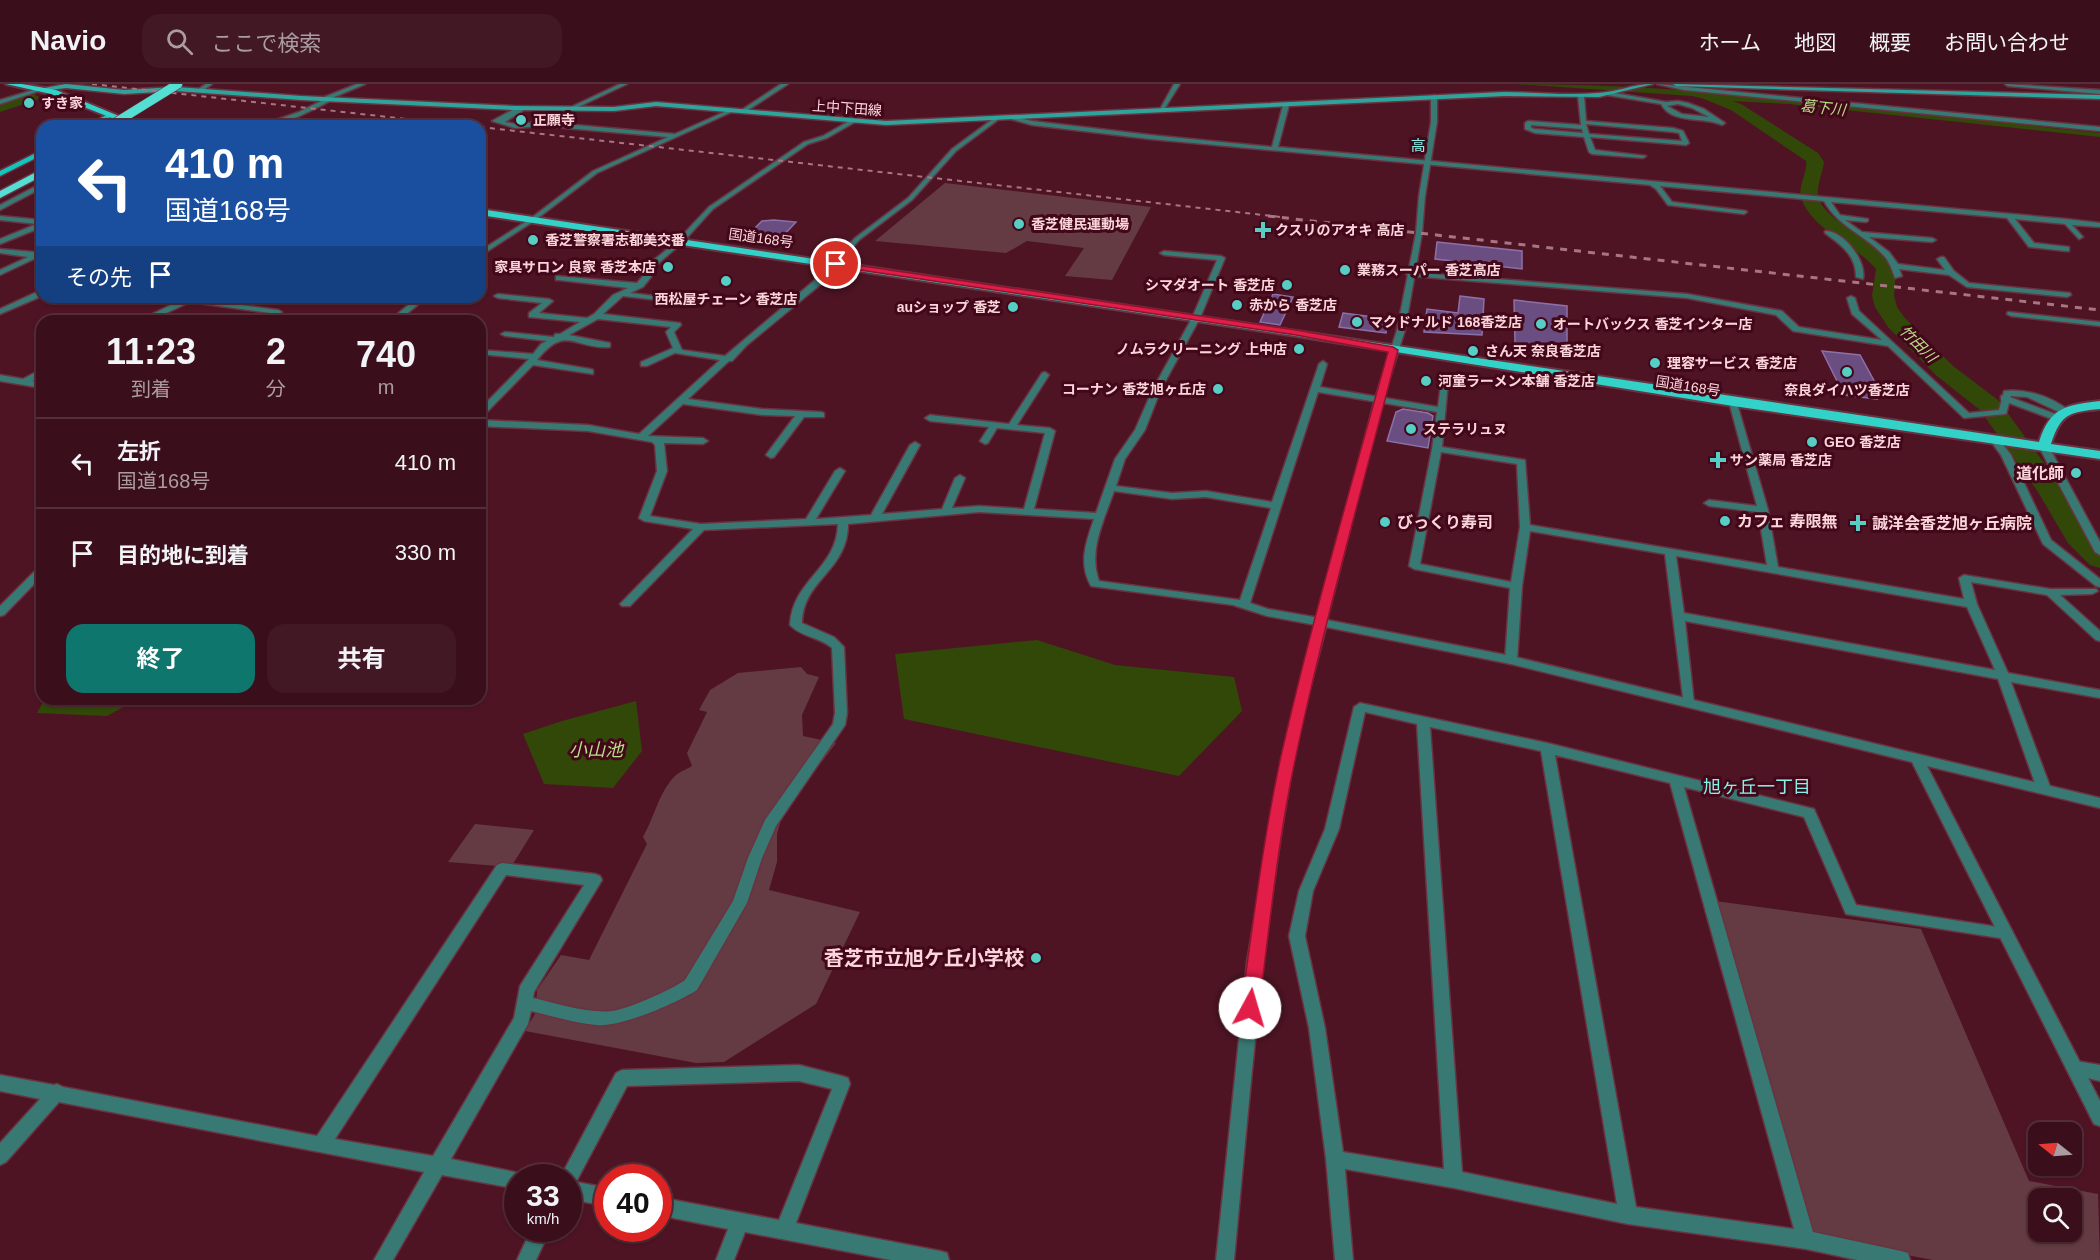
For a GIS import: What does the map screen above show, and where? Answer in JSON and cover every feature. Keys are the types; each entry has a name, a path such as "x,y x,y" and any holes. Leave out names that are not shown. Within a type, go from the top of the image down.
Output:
{"highway":[{"path":"10,84 42,89 123,120"},
{"path":"120,120 178,84"},
{"path":"132,120 189,84"},
{"path":"0,188 36,168"},
{"path":"0,196 36,175"},
{"name":"国道168号","path":"486,213 1196,318 1393,350 1418,360 1734,406 2100,455"},
{"path":"2039,446 2050,424 2059,414 2100,405"}],"main road":[{"name":"上中下田線","path":"42,89 66,86 124,92 167,89 522,108 614,109 651,103 853,121 902,123 1517,93 1581,96 1609,94 1650,84"},
{"path":"1676,84 2100,97"},
{"path":"101,120 110,115"},
{"path":"0,174 36,155"}],"street":[{"path":"199,91 209,84"},
{"path":"280,120 301,113 362,84"},
{"path":"574,107 624,84"},
{"path":"743,111 785,84"},
{"path":"1161,110 1177,84"},
{"path":"1660,84 1691,89 2100,129"},
{"path":"2008,84 2100,92"},
{"path":"0,102 42,89"},
{"path":"1609,94 1697,108 1707,111 1719,121 1671,114 1663,105 1664,103"},
{"path":"1581,96 1583,125 1592,152 1643,156"},
{"path":"1225,1260 1255,962 1288,757 1379,399 1401,330 1419,233 1434,122 1434,97"},
{"path":"1275,147 1286,105"},
{"path":"522,108 494,120 515,126 542,124 678,136"},
{"path":"486,250 532,220 595,172 733,110"},
{"path":"642,436 836,264 857,239 909,199 954,150 997,118"},
{"path":"1010,118 1032,123 1150,137 2100,225"},
{"path":"486,408 556,337 597,316 621,294 636,287 647,277 651,266 680,241 711,208 806,143 825,137 853,121"},
{"path":"1528,123 1583,125 1673,130 1681,132 1686,143 1528,129 1528,123"},
{"path":"1651,183 1658,188 1670,204 1744,212"},
{"path":"0,196 36,188"},
{"path":"0,208 36,189"},
{"path":"1823,198 1845,226 1880,249 1896,266 1898,276"},
{"path":"2009,216 2032,245 2066,249"},
{"path":"1836,217 1866,220"},
{"path":"0,218 36,222"},
{"path":"2066,222 2079,237"},
{"path":"0,243 36,226"},
{"path":"1845,226 1827,232 1854,254 1859,262 1860,277"},
{"path":"1859,234 1932,240"},
{"path":"0,251 31,254 32,258 0,273"},
{"path":"1164,253 1221,258 1196,318 1157,389 1140,430 1120,459 1088,557 1090,572 1095,584 1244,604 1258,610 1511,660 2100,803"},
{"path":"1941,259 1951,273 1966,285 2067,295"},
{"path":"608,261 651,266"},
{"path":"1896,266 1951,273"},
{"path":"1410,274 1687,296 1779,313 1796,329 1891,344"},
{"path":"559,278 636,287"},
{"path":"621,294 663,299"},
{"path":"0,312 36,296"},
{"path":"498,296 549,301 532,315 588,321"},
{"path":"1851,298 1855,312 1967,416 2003,412 2004,398 2059,414"},
{"path":"155,315 181,303"},
{"path":"217,303 278,312 272,315"},
{"path":"400,315 416,303"},
{"path":"2011,314 2100,324"},
{"path":"597,316 678,325 670,332 679,352 729,359"},
{"path":"505,334 556,337 607,345"},
{"path":"644,364 677,350"},
{"path":"486,353 590,372"},
{"path":"1244,604 1323,364"},
{"path":"24,382 36,375"},
{"path":"1012,426 1045,375"},
{"path":"0,378 36,384"},
{"path":"1445,384 1437,449 1414,566 1516,586"},
{"path":"1315,389 1440,410"},
{"path":"683,401 762,412 821,416"},
{"path":"1734,406 1763,510 1773,569"},
{"path":"771,455 801,414"},
{"path":"930,418 995,423 1050,431 1028,511"},
{"path":"486,423 570,426 642,436 655,440 703,441"},
{"path":"985,441 995,423"},
{"path":"655,440 660,444 662,471 644,518 701,527 843,521 987,509 1101,516"},
{"path":"1995,440 2006,455 2047,542 2096,587"},
{"path":"875,518 915,444"},
{"path":"2039,446 2100,552"},
{"path":"1437,449 1522,462 1525,527 1516,586 1511,660"},
{"path":"809,523 840,471"},
{"path":"945,511 960,478"},
{"path":"1112,488 1172,496 1206,494 1276,506"},
{"path":"1709,503 1763,510"},
{"path":"524,1003 596,1018 613,1018 680,993 691,985 740,903 754,858 770,824 839,725 841,713 838,647 835,642 804,631 796,625 796,617 807,589 839,550 843,540 843,521"},
{"path":"626,604 701,527"},
{"path":"1525,527 1971,604"},
{"path":"1670,551 1688,703"},
{"path":"0,612 36,576"},
{"path":"2044,789 2003,676 1971,604 1964,578 2050,592 2096,587"},
{"path":"2050,592 2100,637"},
{"path":"1679,616 2100,694"},
{"path":"1344,1260 1335,1159 1317,1028 1298,936 1306,891 1332,829 1360,707 1547,748 1809,813 1851,910 2006,933"},
{"path":"1423,721 1454,1179"},
{"path":"1547,748 1628,1215"},
{"path":"1916,757 2100,1118"},
{"path":"1676,779 1806,1240"},
{"path":"321,1145 502,869 595,880 526,991 522,1019 436,1164 383,1260"},
{"path":"2076,1069 2100,1073"},
{"path":"576,1164 622,1078 799,1073 842,1084 785,1229"},
{"path":"0,1083 57,1092 321,1145 504,1177"},
{"path":"0,1156 57,1092"},
{"path":"1335,1159 1454,1179 1628,1215 1806,1240 1901,1260"},
{"path":"672,1209 940,1260"},
{"path":"725,1260 740,1222"},
{"path":"526,1260 535,1242"}],"shaded area":[{"name":"香芝健民運動場","path":"945,183 1151,207 1112,280 1065,276 1084,248 1027,241 1006,253 875,241"},
{"path":"801,667 807,674 819,677 802,715 803,736 836,743 783,813 777,834 777,862 769,890 860,912 816,1004 724,1062 696,1063 525,1031 536,1012 537,990 561,955 589,960 647,844 643,837 661,797 669,782 692,766 687,753 707,712 699,710 710,690 738,673"},
{"path":"475,824 534,830 511,867 448,862"},
{"path":"1715,901 1921,929 2029,1181 2066,1188 2028,1188 2028,1242 2082,1242 2082,1191 2098,1194 2100,1260 1933,1260 1810,1237"}],"water":[{"path":"1515,84 1588,85 1735,94 2100,133 2100,137 1789,104 1730,101 1722,103 1692,96"},
{"path":"1037,640 1115,665 1234,677 1242,711 1179,776 904,719 895,654"},
{"name":"小山池","path":"636,701 642,751 613,788 544,784 523,734"},
{"path":"42,705 127,705 107,716 37,713"}],"building":[{"path":"762,221 796,222 781,238 748,235"},
{"path":"1437,242 1522,251 1522,269 1435,259"},
{"path":"1273,294 1293,297 1280,325 1260,322"},
{"path":"1460,296 1484,299 1482,335 1424,332 1427,309 1458,313"},
{"name":"オートバックス 香芝インター店","path":"1514,300 1567,306 1567,350 1515,343"},
{"name":"マクドナルド 168香芝店","path":"1343,313 1388,319 1386,333 1339,327"},
{"name":"奈良ダイハツ香芝店","path":"1822,351 1860,355 1877,386 1870,385 1877,399 1844,395"},
{"name":"ステラリュヌ","path":"1403,409 1433,416 1428,448 1387,441 1396,412"}],"waterway":[{"name":"竹田川","path":"1709,96 1736,107 1812,157 1816,162 1809,195 1814,206 1830,223 1874,254 1886,269 1883,296 1886,307 1896,322 1945,371 1989,405 2051,492 2078,537 2100,559"},
{"path":"0,107 32,97"}],"railway":[{"path":"92,84 415,120"},
{"path":"486,128 1281,217"},
{"path":"1268,216 2100,310"}],"place":[{"name":"すき家","path":"29,103"},
{"name":"正願寺","path":"521,120"},
{"name":"香芝健民運動場","path":"1019,224"},
{"name":"クスリのアオキ 高店","path":"1263,230"},
{"name":"香芝警察署志都美交番","path":"533,240"},
{"name":"家具サロン 良家 香芝本店","path":"668,267"},
{"name":"業務スーパー 香芝高店","path":"1345,270"},
{"name":"西松屋チェーン 香芝店","path":"726,281"},
{"name":"シマダオート 香芝店","path":"1287,285"},
{"name":"赤から 香芝店","path":"1237,305"},
{"name":"auショップ 香芝","path":"1013,307"},
{"name":"マクドナルド 168香芝店","path":"1357,322"},
{"name":"オートバックス 香芝インター店","path":"1541,324"},
{"name":"ノムラクリーニング 上中店","path":"1299,349"},
{"name":"さん天 奈良香芝店","path":"1473,351"},
{"name":"理容サービス 香芝店","path":"1655,363"},
{"name":"奈良ダイハツ香芝店","path":"1847,372"},
{"name":"河童ラーメン本舗 香芝店","path":"1426,381"},
{"name":"コーナン 香芝旭ヶ丘店","path":"1218,389"},
{"name":"ステラリュヌ","path":"1411,429"},
{"name":"GEO 香芝店","path":"1812,442"},
{"name":"サン薬局 香芝店","path":"1718,460"},
{"name":"道化師","path":"2076,473"},
{"name":"カフェ 寿限無","path":"1725,521"},
{"name":"びっくり寿司","path":"1385,522"},
{"name":"誠洋会香芝旭ヶ丘病院","path":"1858,523"},
{"name":"香芝市立旭ケ丘小学校","path":"1036,958"}],"district":[{"name":"高","path":"1418,146"},
{"name":"旭ヶ丘一丁目","path":"1757,787"}],"route":[{"path":"836,264 1368,344 1393,350 1288,757 1272,847 1250,1008"}],"water label":[{"name":"葛下川","path":"1823,108"}]}
